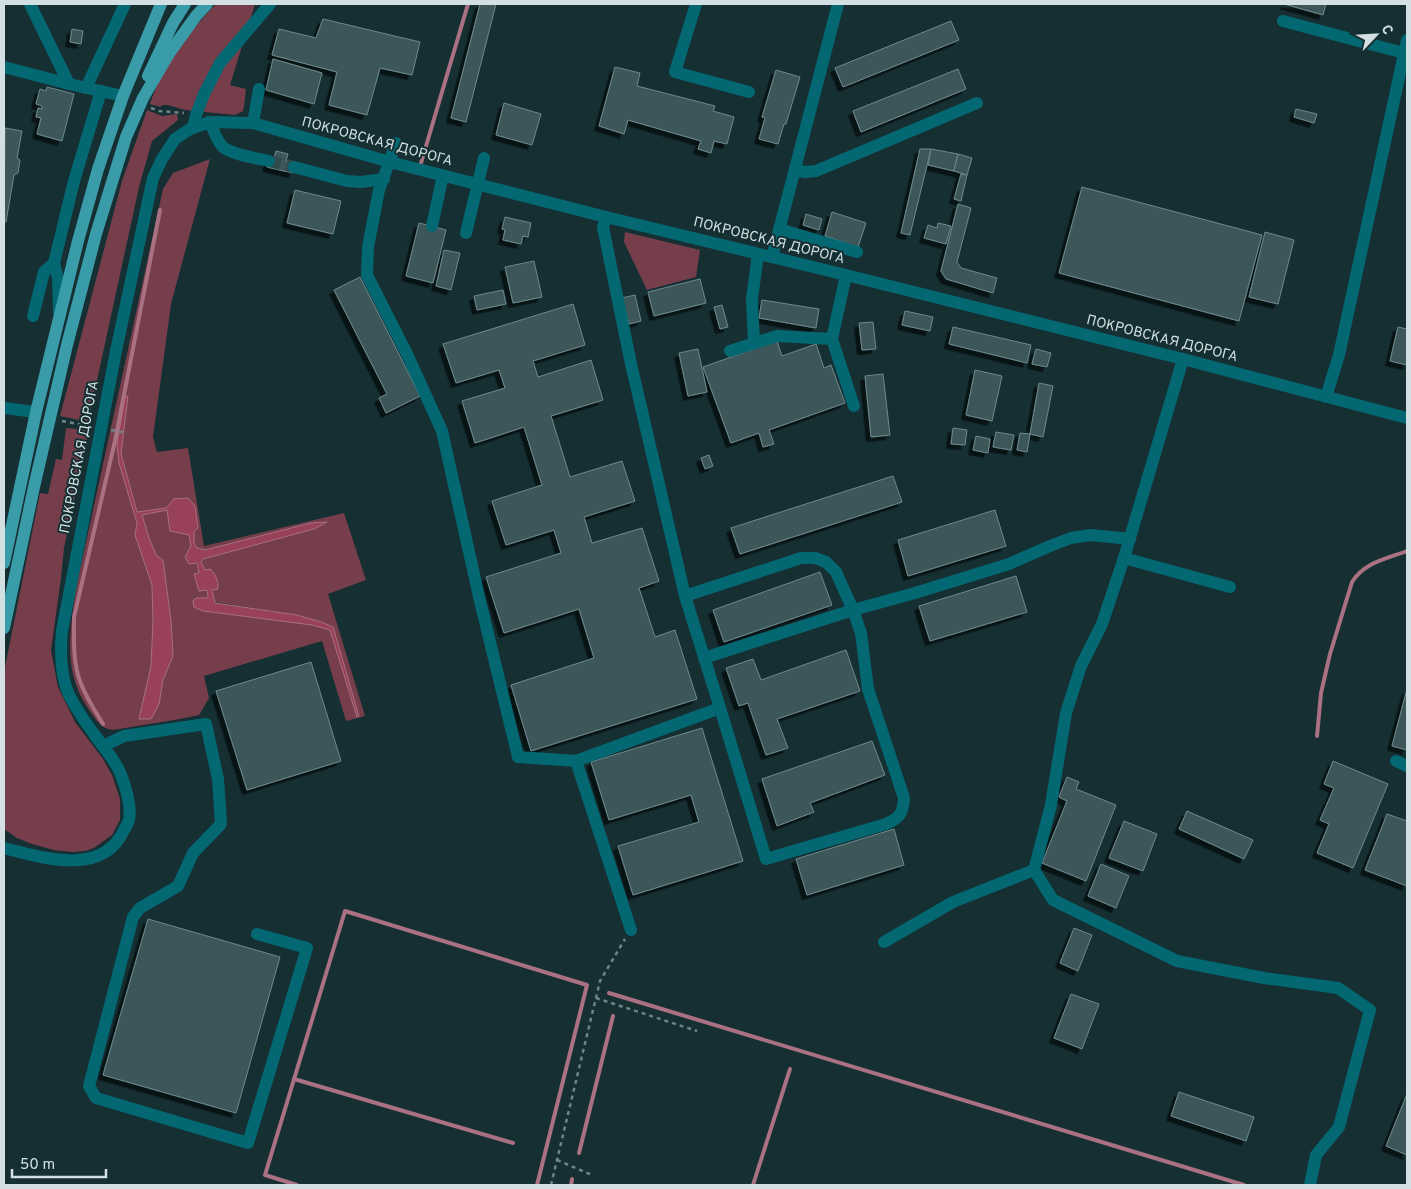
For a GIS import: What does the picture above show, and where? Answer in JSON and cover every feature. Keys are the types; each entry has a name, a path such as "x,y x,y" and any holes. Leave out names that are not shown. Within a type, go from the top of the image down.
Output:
{"main road":[{"path":"4,628 67,345 110,186 148,77 173,23 185,4"},
{"path":"142,98 178,39 208,4"},
{"path":"4,563 36,412 98,169 123,96 161,5"}],"street":[{"path":"30,4 69,84"},
{"path":"86,88 125,4"},
{"path":"193,128 204,94 220,63 270,4"},
{"path":"696,4 675,72 749,92"},
{"path":"772,257 838,4"},
{"path":"1283,21 1404,53"},
{"path":"1326,397 1339,355 1407,40"},
{"path":"4,67 123,96"},
{"path":"253,123 259,88"},
{"path":"60,316 58,278 54,263 74,180 101,91"},
{"path":"795,170 805,172 816,171 977,103"},
{"path":"210,122 216,137 224,147 235,153 269,161"},
{"name":"ПОКРОВСКАЯ ДОРОГА","path":"4,848 53,859 89,860 109,850 120,840 129,819 128,796 119,772 111,756 94,734 69,694 62,672 60,651 64,622 106,429 116,351 154,178 162,159 175,139 193,128 210,122 253,123 390,162 1182,359 1407,418"},
{"path":"396,143 379,190 368,247 367,275 407,354 442,431 482,610 518,757 576,761 720,708"},
{"path":"466,233 484,158"},
{"path":"294,168 347,181 362,182 384,179"},
{"path":"432,226 443,175"},
{"path":"606,217 604,227 631,364 685,596 766,859 896,820 903,809 904,798 868,689 861,633 836,572 826,562 815,558 801,558 685,596"},
{"path":"780,230 857,252"},
{"path":"754,344 752,299 758,254"},
{"path":"33,316 44,272 54,263"},
{"path":"846,275 832,339 854,406"},
{"path":"730,351 777,336 832,339"},
{"path":"1182,359 1124,558 1102,624 1081,666 1066,713 1051,805 1034,870 1053,900 1177,961 1264,978 1338,988 1370,1010 1339,1127 1316,1155 1310,1185"},
{"path":"4,408 36,412"},
{"path":"704,658 853,610 1009,564 1071,538 1091,535 1130,539"},
{"path":"1124,558 1230,587"},
{"path":"103,746 124,736 206,724 218,779 221,824 193,853 178,886 140,908 134,917 89,1086 96,1098 248,1143 307,948 256,934"},
{"path":"576,761 631,930"},
{"path":"884,942 952,902 1034,870"}],"path":[{"path":"61,421 127,433"},
{"path":"551,1185 600,981 631,930"},
{"path":"596,998 697,1031"},
{"path":"557,1160 592,1176"}],"shaded area":[{"path":"216,4 255,4 230,85 246,89 243,111 235,115 185,110 168,105 160,107 150,104 161,77 177,51"},
{"path":"147,110 162,116 177,114 178,120 152,141 139,187 88,422 60,416 122,181"},
{"path":"210,159 171,304 153,437 157,452 188,448 204,546 344,513 366,580 328,594 365,716 346,721 322,641 204,676 209,698 199,715 113,730 102,726 97,721 80,695 75,681 71,666 70,636 76,588 163,189 173,173","holes":["128,396 121,454 137,512 166,508 174,499 194,532 194,543 197,548 205,550 311,523 325,523 314,529 203,559 201,562 215,602 297,615 333,627 357,716 330,630 312,625 203,611 207,595 195,574 199,573 189,535 167,510 142,515 156,556 163,560 171,621 173,656 163,680 159,704 139,719 151,666 152,585 135,535 137,523 119,463"]},
{"path":"625,232 700,250 696,277 647,290 624,242"},
{"path":"128,396 121,454 137,512 166,508 174,499 188,498 195,506 198,528 194,532 194,543 197,548 205,550 311,523 327,522 314,529 203,559 201,562 205,570 210,569 214,573 218,583 218,589 212,590 215,603 297,615 333,627 359,716 357,717 330,630 312,625 203,611 194,607 193,601 196,598 208,598 207,590 199,591 194,574 199,573 197,563 189,564 185,557 191,546 189,535 170,531 167,510 142,515 156,555 163,560 171,621 173,656 163,680 159,704 151,719 139,719 151,666 152,585 135,535 137,523 119,463 117,443 125,397"},
{"path":"66,428 89,430 64,548 51,650 58,687 75,722 103,759 112,775 120,799 120,820 112,835 94,848 73,852 54,850 32,844 17,838 4,829 4,672 40,493 48,494 56,459 62,460"}],"building":[{"path":"480,4 496,4 466,122 451,118"},
{"path":"1284,4 1326,4 1323,15"},
{"path":"323,19 420,42 412,75 380,68 367,115 329,105 337,72 272,55 279,29 316,38"},
{"path":"951,21 959,40 843,87 835,68"},
{"path":"72,29 83,31 81,44 70,42"},
{"path":"273,59 322,73 314,104 266,90"},
{"path":"615,67 640,73 637,86 715,106 713,111 734,117 727,144 714,141 711,153 698,149 701,141 628,120 624,134 599,126"},
{"path":"958,69 966,89 861,132 853,111"},
{"path":"776,70 800,77 778,144 759,139 765,118 762,117"},
{"path":"47,87 74,94 62,141 37,134 41,118 36,117 38,108 42,109 42,106 36,104 40,89 46,91"},
{"path":"504,103 541,114 532,145 496,135"},
{"path":"1296,109 1317,114 1314,123 1294,117"},
{"path":"5,128 22,131 17,158 20,160 18,173 14,175 6,222 4,222"},
{"path":"920,149 931,149 910,235 901,233"},
{"path":"931,149 958,154 954,171 928,165"},
{"path":"276,151 288,154 286,161 295,163 293,173 267,167 270,157 274,158"},
{"path":"958,154 972,158 967,175 954,171"},
{"path":"961,174 967,175 961,201 954,199"},
{"path":"1082,187 1262,235 1239,321 1059,273"},
{"path":"295,190 341,201 333,234 287,223"},
{"path":"958,204 971,208 957,262 961,268 997,278 993,293 946,279 941,271"},
{"path":"832,212 866,223 858,247 825,236"},
{"path":"806,214 822,219 819,230 803,225"},
{"path":"505,217 531,223 528,237 523,236 521,244 503,240 505,230 502,229"},
{"path":"419,223 446,230 433,283 406,276"},
{"path":"938,223 951,226 946,244 924,238 928,225 937,228"},
{"path":"1265,232 1294,240 1278,304 1249,297"},
{"path":"444,250 460,253 451,290 436,286"},
{"path":"534,261 542,297 513,303 505,267"},
{"path":"360,277 420,396 386,413 379,398 387,394 334,290"},
{"path":"700,279 706,303 654,316 648,292"},
{"path":"503,290 506,304 477,310 474,296"},
{"path":"635,295 641,321 629,324 622,298"},
{"path":"762,300 819,309 816,328 759,318"},
{"path":"573,304 585,345 533,361 538,377 591,360 603,400 551,416 570,477 622,461 635,501 584,517 592,543 642,528 659,581 639,588 655,637 675,630 697,699 531,751 511,685 594,658 579,609 504,633 486,577 561,553 554,530 506,545 492,501 542,485 524,427 475,443 462,401 505,388 499,370 456,383 443,344"},
{"path":"722,305 728,327 720,329 714,307"},
{"path":"905,311 933,317 930,331 902,325"},
{"path":"873,322 876,349 862,350 859,323"},
{"path":"953,327 1031,345 1027,363 949,344"},
{"path":"1398,327 1407,329 1407,365 1390,361"},
{"path":"777,341 782,356 816,344 824,368 831,365 845,403 769,430 774,444 763,447 759,433 731,443 703,367"},
{"path":"698,349 707,392 688,396 679,353"},
{"path":"1036,349 1051,353 1047,367 1032,364"},
{"path":"975,370 1002,376 992,421 966,415"},
{"path":"883,374 890,435 871,437 865,376"},
{"path":"1039,383 1053,386 1043,437 1030,434"},
{"path":"953,428 967,430 965,445 951,444"},
{"path":"996,432 1014,435 1011,450 993,447"},
{"path":"1020,433 1030,434 1027,452 1017,450"},
{"path":"976,436 990,439 988,453 973,450"},
{"path":"709,455 713,466 705,469 701,458"},
{"path":"893,476 902,502 740,554 731,528"},
{"path":"995,510 1006,546 908,576 898,540"},
{"path":"820,572 832,605 724,642 713,610"},
{"path":"1016,576 1027,612 930,641 919,606"},
{"path":"846,650 860,691 777,719 788,748 766,755 748,703 739,706 726,668 753,659 761,680"},
{"path":"311,662 341,761 247,790 216,691"},
{"path":"1407,689 1407,750 1392,746"},
{"path":"702,728 743,861 633,895 618,846 699,822 691,795 609,820 591,762"},
{"path":"872,741 885,775 810,803 814,812 777,826 762,779"},
{"path":"1333,761 1388,784 1353,868 1317,853 1329,824 1320,820 1334,788 1324,784"},
{"path":"1067,777 1079,782 1076,789 1116,805 1086,881 1042,863 1067,801 1059,797"},
{"path":"1187,811 1253,840 1244,859 1179,829"},
{"path":"1387,814 1407,821 1407,886 1365,870"},
{"path":"1124,821 1157,834 1143,871 1109,858"},
{"path":"894,829 904,865 807,895 796,859"},
{"path":"1101,864 1129,876 1116,908 1088,896"},
{"path":"148,919 280,957 236,1113 103,1075"},
{"path":"1074,928 1092,935 1078,971 1060,963"},
{"path":"1071,994 1099,1004 1082,1049 1054,1038"},
{"path":"1179,1092 1254,1117 1246,1141 1171,1116"},
{"path":"1407,1094 1407,1155 1386,1146"}],"waterway":[{"path":"421,163 468,4"},
{"path":"103,724 80,682 76,668 74,617 115,441 160,210"},
{"path":"1317,736 1321,693 1330,654 1352,582 1357,575 1370,566 1407,551"},
{"path":"297,1185 265,1175 345,911 587,985 537,1185"},
{"path":"609,993 1244,1185"},
{"path":"579,1153 613,1016"},
{"path":"753,1185 790,1069"},
{"path":"294,1079 513,1143"},
{"path":"571,1185 572,1179"}],"tunnel":[{"path":"269,161 294,167"}]}
